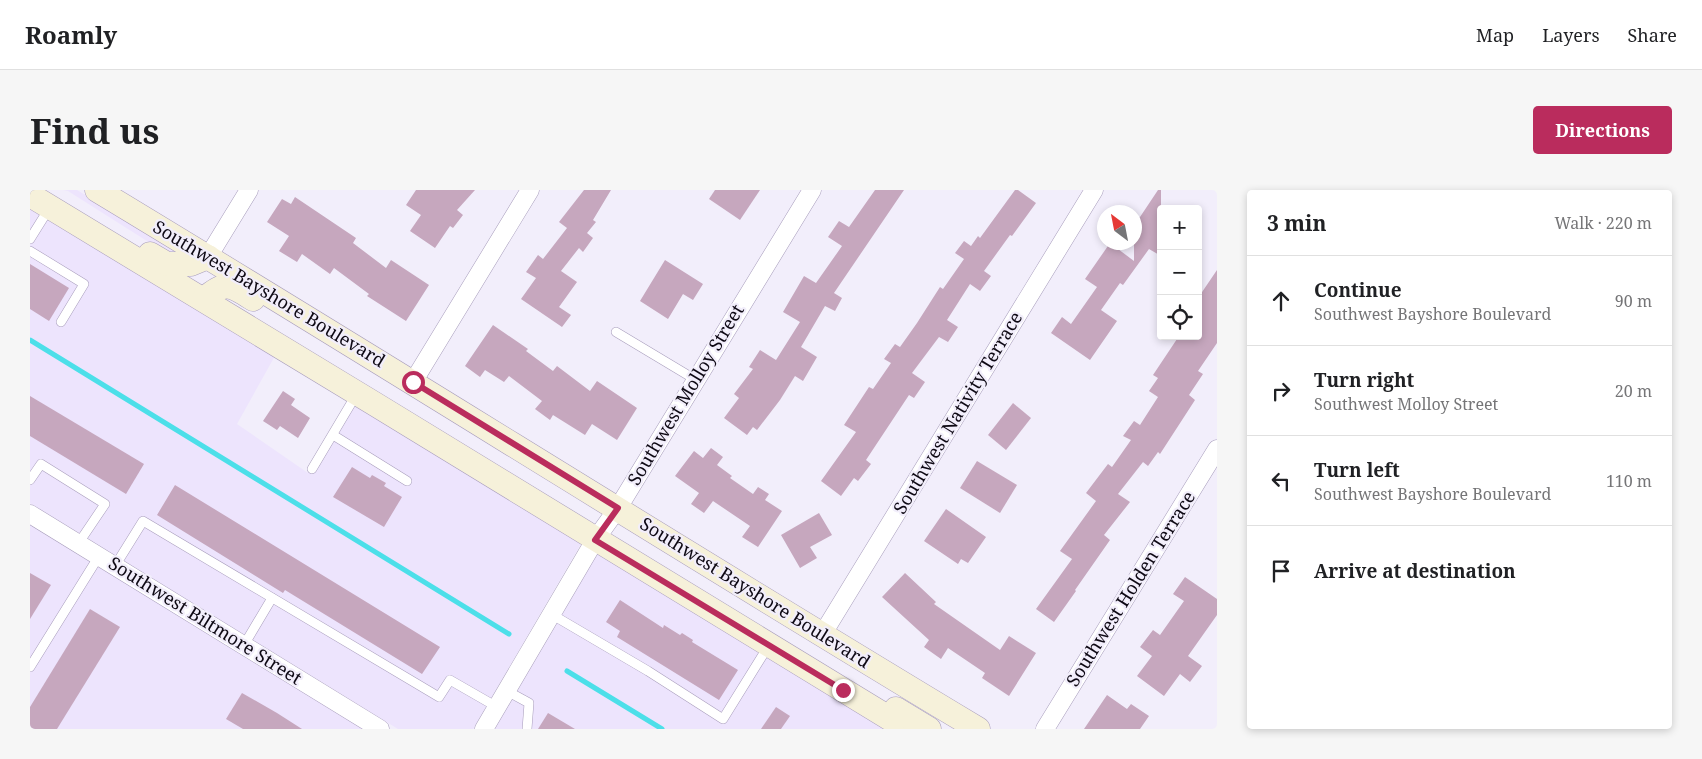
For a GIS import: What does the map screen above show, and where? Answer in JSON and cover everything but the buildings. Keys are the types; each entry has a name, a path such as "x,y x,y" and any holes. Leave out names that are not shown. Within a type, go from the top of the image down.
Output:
{"main road":[{"name":"Southwest Bayshore Boulevard","path":"97,190 380,361 822,635 978,729"},
{"path":"40,201 64,199 167,264 191,264 208,257"},
{"name":"Southwest Bayshore Boulevard","path":"40,201 204,299 595,540 907,729"},
{"path":"204,299 218,288 232,286 350,360 380,361"},
{"path":"843,690 864,688 929,729"}],"street":[{"path":"208,257 249,190"},
{"path":"413,382 530,190"},
{"name":"Southwest Molloy Street","path":"484,729 595,540 618,508 812,190"},
{"name":"Southwest Nativity Terrace","path":"822,635 1094,190"},
{"name":"Southwest Holden Terrace","path":"1045,729 1217,448"},
{"name":"Southwest Biltmore Street","path":"30,514 380,729"}],"lane":[{"path":"30,239 40,201"},
{"path":"30,251 84,284 61,322"},
{"path":"616,332 696,380"},
{"path":"312,469 358,393"},
{"path":"333,435 407,481"},
{"path":"30,480 41,464 105,504 78,544"},
{"path":"115,566 143,521 439,697 450,680 497,707"},
{"path":"30,667 99,556"},
{"path":"244,645 272,598"},
{"path":"551,614 648,671 723,719 769,645"},
{"path":"506,691 528,703 528,729"}],"shaded area":[{"path":"63,190 77,190 183,254 169,255 68,191"},
{"path":"30,205 31,210 37,210 276,354 237,424 308,473 352,400 582,542 473,729 398,729 30,503"},
{"path":"30,525 363,729 30,729"},
{"path":"598,553 835,696 837,701 842,700 889,729 495,729"}],"waterway":[{"path":"30,340 509,634"},
{"path":"567,671 662,729"}],"route":[{"path":"413,382 618,508 595,540 843,690"}]}
